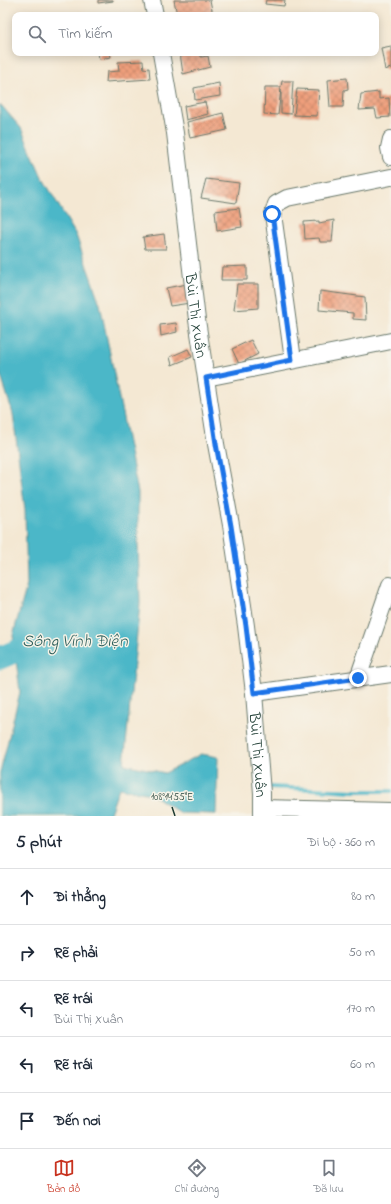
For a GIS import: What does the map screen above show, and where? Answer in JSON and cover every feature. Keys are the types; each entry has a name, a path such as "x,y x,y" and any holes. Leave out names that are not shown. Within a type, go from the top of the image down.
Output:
{"street":[{"path":"152,0 154,12"},
{"name":"Bùi Thị Xuân","path":"162,56 175,134 196,312 246,626 254,693 262,793 262,812"},
{"path":"391,139 389,148 391,157"},
{"path":"292,360 272,214 276,204 287,198 391,177"},
{"path":"206,378 391,341"},
{"path":"358,678 390,585"},
{"path":"254,693 391,674"},
{"path":"262,812 391,811"}],"water":[{"name":"Sông Vĩnh Điện","path":"0,104 21,128 42,177 76,235 100,304 138,492 140,603 124,764 165,773 201,754 218,757 216,814 180,813 151,794 119,788 109,816 0,816 0,773 20,692 13,635 27,585 25,510 13,414 0,373"}],"building":[{"path":"98,0 113,0 113,1 98,3"},
{"path":"174,0 210,0 212,12 176,12"},
{"path":"266,0 285,0 284,6 265,4"},
{"path":"391,46 391,68 385,70 381,48"},
{"path":"98,56 111,57 99,59"},
{"path":"180,56 208,56 210,67 183,74"},
{"path":"143,61 144,69 149,68 150,79 106,82 107,72 119,71 118,62"},
{"path":"347,78 348,89 344,90 343,107 330,107 328,80"},
{"path":"282,81 293,81 291,114 281,113 281,89 278,115 264,114 265,87 281,87"},
{"path":"219,83 220,96 195,100 194,88"},
{"path":"297,89 319,90 317,116 294,115"},
{"path":"379,92 379,99 389,98 390,117 377,118 375,109 359,110 361,94"},
{"path":"205,102 208,114 186,120 184,106"},
{"path":"223,113 227,130 190,138 187,122"},
{"path":"206,179 239,183 236,203 201,198"},
{"path":"239,208 242,227 217,231 215,211"},
{"path":"334,220 332,242 320,242 319,238 305,239 304,222 319,221 319,223"},
{"path":"164,234 166,249 145,249 143,237"},
{"path":"247,266 247,280 221,280 222,267"},
{"path":"187,284 190,303 170,306 166,288"},
{"path":"237,284 258,284 258,308 234,310"},
{"path":"320,291 365,297 366,320 353,319 353,313 319,310"},
{"path":"176,323 177,332 161,336 160,325"},
{"path":"251,340 258,354 239,364 232,349"},
{"path":"188,349 192,357 172,365 170,357"}],"waterway":[{"path":"0,658 44,639"},
{"path":"269,787 391,791"}],"route":[{"path":"272,214 292,360 206,378 231,526 246,626 254,693 358,678"}]}
